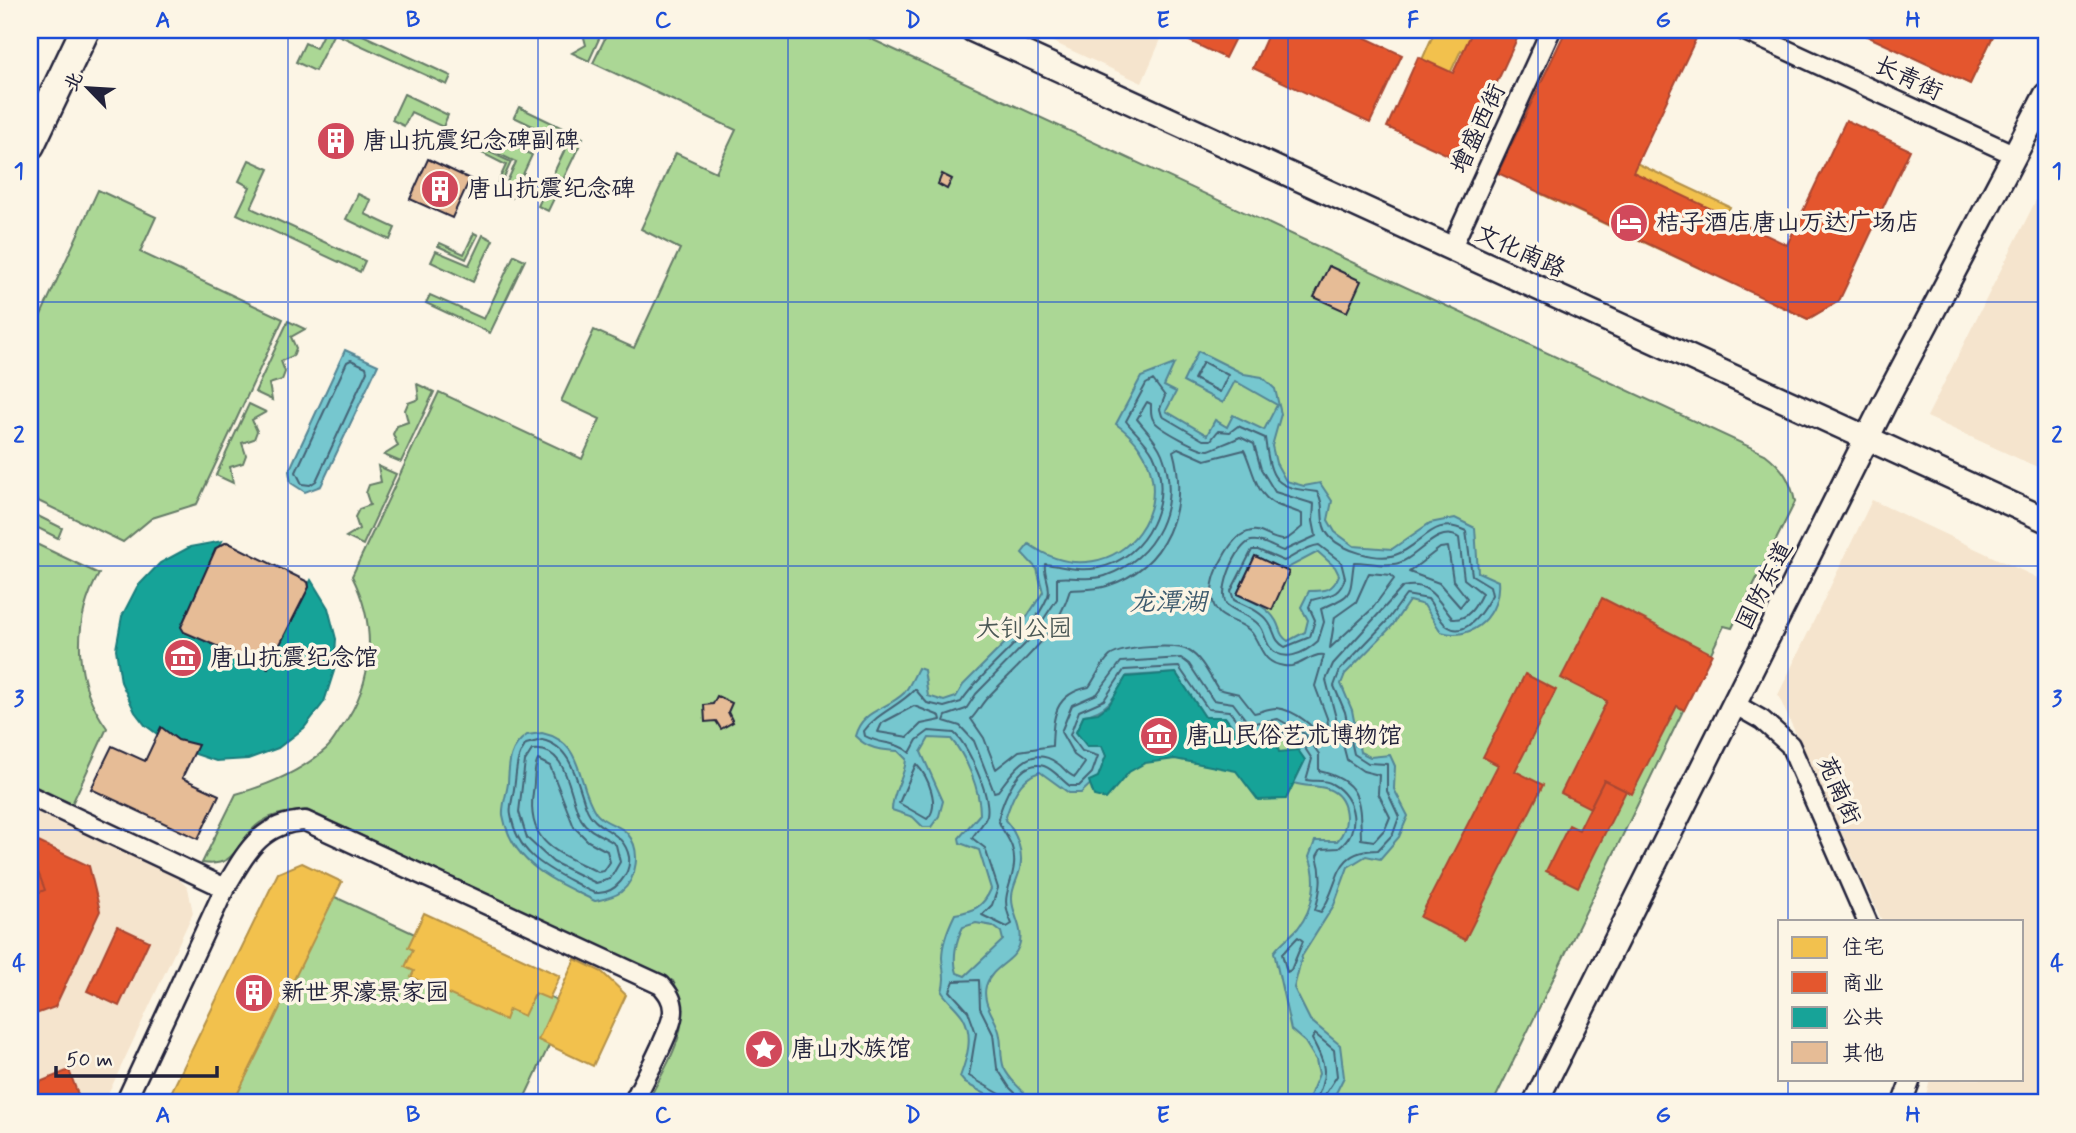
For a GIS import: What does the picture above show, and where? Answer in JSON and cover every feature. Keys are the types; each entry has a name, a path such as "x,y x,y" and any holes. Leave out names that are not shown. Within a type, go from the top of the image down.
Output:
{"main road":[{"path":"30,145 85,30"}],"street":[{"name":"文化南路","path":"973,30 2046,520"},
{"name":"增盛西街","path":"1451,250 1551,30"},
{"name":"长青街","path":"1743,30 2015,155"},
{"name":"国防东道","path":"1535,1103 1734,704 2046,95"},
{"name":"苑南街","path":"1734,704 1762,720 1790,745 1867,920"},
{"path":"30,796 225,888"},
{"path":"125,1103 225,888 252,843 265,832 286,822 305,821 661,985 669,994 673,1010 670,1025 633,1103"},
{"path":"1902,1103 1911,1080"}],"shaded area":[{"path":"1027,30 1165,30 1142,83"},
{"path":"2046,180 2046,471 1927,417"},
{"path":"1872,500 2046,582 2046,1103 1924,1103 1930,1080 2024,1080 2024,920 1882,920 1778,695"},
{"path":"30,809 176,876 188,888 193,913 104,1103 30,1103"}],"green space":[{"path":"325,30 352,30 451,76 447,85 334,33 315,71 296,62 305,43 316,48"},
{"path":"582,30 603,30 589,61 572,53 586,45"},
{"name":"大钊公园","path":"609,30 852,30 1765,454 1781,469 1791,487 1795,502 1732,628 1724,626 1493,1103 647,1103 670,1058 681,1028 680,997 673,981 307,810 268,818 249,833 229,858 214,864 202,863 236,794 284,777 316,757 331,744 353,709 366,672 369,634 366,614 352,576 439,392 582,459 600,419 561,401 594,330 634,348 680,249 641,229 676,153 716,172 736,130 593,63"},
{"path":"404,94 448,115 443,127 411,112 404,126 392,120"},
{"path":"519,107 583,138 548,211 538,206 568,143 514,117"},
{"path":"490,135 532,155 512,198 502,193 516,162 484,147"},
{"path":"483,149 511,162 498,191 495,189 506,165 482,153"},
{"path":"249,160 269,169 251,208 365,261 360,272 237,214 250,187 239,181"},
{"path":"98,190 156,217 140,252 283,319 197,504 152,518 123,542 30,497 30,339"},
{"path":"358,194 371,200 365,214 395,228 390,240 346,219"},
{"path":"474,233 478,235 466,259 438,246 440,243 464,254"},
{"path":"483,235 493,240 473,282 431,262 436,251 469,265"},
{"path":"514,255 525,260 490,333 426,303 430,295 484,319"},
{"path":"288,321 305,329 291,337 296,348 293,356 281,361 285,372 282,380 269,384 272,400 255,392"},
{"path":"417,384 434,392 401,462 384,455 398,446 393,434 397,426 408,422 405,410 408,403 419,399"},
{"path":"249,404 266,412 252,420 257,431 254,439 242,443 246,455 243,463 230,467 233,483 216,475"},
{"path":"378,466 396,474 363,545 346,537 359,529 355,517 359,509 370,505 366,493 369,485 381,482"},
{"path":"30,512 62,528 58,538 30,524"},
{"path":"30,541 99,574 84,612 80,652 88,692 107,728 72,804 30,784"},
{"path":"322,891 568,1005 522,1103 223,1103"}],"water":[{"path":"345,350 378,365 321,486 305,492 291,483 289,471"},
{"name":"龙潭湖","path":"1198,351 1244,374 1262,377 1275,389 1281,414 1272,446 1276,463 1286,481 1304,486 1320,483 1332,501 1328,520 1335,532 1354,546 1392,549 1430,523 1455,518 1475,528 1478,572 1498,581 1498,593 1490,614 1483,622 1464,633 1453,634 1441,632 1424,605 1409,601 1392,626 1345,674 1341,684 1352,710 1360,752 1370,757 1390,755 1395,766 1394,789 1408,816 1399,837 1380,859 1366,856 1348,867 1334,905 1302,956 1294,988 1310,1020 1340,1045 1344,1077 1331,1103 1307,1103 1319,1074 1316,1060 1305,1042 1291,1030 1274,952 1298,928 1307,912 1314,884 1309,857 1315,841 1337,841 1346,820 1344,805 1335,793 1328,789 1294,783 1305,760 1283,739 1274,734 1257,742 1241,738 1225,717 1205,717 1176,673 1127,676 1105,707 1084,715 1076,732 1087,746 1102,746 1106,756 1098,777 1081,793 1069,793 1040,772 1021,785 1010,805 1005,820 1016,836 1021,855 1012,895 1020,940 1016,952 989,979 985,993 999,1030 1004,1068 1014,1083 1036,1103 1002,1103 965,1083 960,1077 967,1055 968,1032 963,1017 942,992 943,946 952,919 955,914 973,910 981,904 991,889 979,850 960,843 959,838 980,814 972,774 951,739 929,738 921,752 943,801 939,816 931,827 923,827 913,817 892,810 906,759 898,751 875,748 855,736 863,720 904,693 918,668 924,670 928,696 944,701 956,697 963,685 1019,629 1043,592 1037,569 1022,553 1029,544 1062,560 1093,561 1119,551 1139,532 1151,507 1152,479 1141,450 1116,424 1141,377 1174,364 1164,386 1176,392 1166,411 1207,435 1215,420 1227,427 1233,415 1264,430 1277,405 1235,381 1223,403 1183,382","holes":["1318,552 1335,567 1339,575 1328,589 1309,591 1301,607 1308,620 1305,632 1288,641 1269,612 1237,594 1255,556 1284,570","976,923 993,926 1001,932 1003,940 965,976 957,973 957,944 963,927"]},
{"path":"542,733 566,745 578,766 596,813 603,820 624,830 632,840 636,856 634,872 631,880 615,895 595,901 551,878 526,859 508,832 503,811 513,750 527,735"}],"building: 住宅":[{"path":"1195,30 1238,30 1229,48"},
{"path":"1420,30 1490,30 1478,58 1461,50 1445,84 1417,71 1433,35"},
{"path":"1907,30 1996,30 1970,84 1898,50"},
{"path":"1862,128 1909,150 1838,301 1808,319 1779,305"},
{"path":"1568,131 1730,207 1701,269 1539,193"},
{"name":"新世界濠景家园","path":"302,863 342,882 233,1103 166,1103 278,873"},
{"name":"新世界濠景家园","path":"424,913 560,976 549,999 535,993 524,1016 509,1009 505,1020 411,977 414,971 405,967 413,950 408,947"},
{"path":"575,959 602,972 626,995 593,1066 538,1040"}],"building: 商业":[{"path":"1239,30 1225,58 1171,32"},
{"path":"1270,30 1349,30 1402,55 1370,123 1253,68"},
{"path":"1473,30 1521,30 1461,161 1387,127 1418,57 1453,73"},
{"path":"1566,30 1700,30 1633,172 1787,245 1846,120 1910,150 1839,301 1808,319 1498,173"},
{"path":"1854,30 1996,30 1970,84"},
{"path":"1602,598 1712,654 1684,710 1677,706 1632,794 1604,780 1590,808 1561,793 1607,701 1561,678"},
{"path":"1525,674 1556,690 1515,771 1543,785 1465,940 1420,917 1498,765 1483,757"},
{"path":"1604,780 1626,791 1578,887 1546,871 1569,825 1579,830"},
{"path":"30,838 89,866 100,911 55,1007 30,1016"},
{"path":"30,851 45,890 30,896"},
{"path":"117,926 149,941 119,1006 87,991"},
{"path":"69,1070 81,1103 30,1103 30,1086"}],"building: 公共":[{"name":"唐山抗震纪念馆","path":"222,541 181,626 268,667 311,580 328,608 336,639 334,671 324,702 304,728 278,748 248,759 216,761 175,747 145,725 135,712 121,682 116,649 122,616 137,587 160,563 190,547"},
{"name":"唐山民俗艺术博物馆","path":"1176,673 1205,717 1225,717 1241,738 1257,742 1274,734 1279,752 1298,750 1305,760 1286,799 1258,800 1236,771 1175,759 1145,763 1129,772 1106,799 1094,796 1089,781 1098,777 1106,756 1102,746 1087,746 1076,732 1084,715 1098,713 1109,705 1126,677"}],"building: 其他":[{"name":"唐山抗震纪念碑副碑","path":"338,131 342,133 334,151 329,149"},
{"name":"唐山抗震纪念碑","path":"428,159 470,179 452,218 410,199"},
{"path":"942,174 952,179 947,189 938,184"},
{"path":"1329,266 1361,281 1347,312 1314,297"},
{"path":"227,542 308,582 309,587 268,668 184,632 181,627 216,548"},
{"path":"1255,556 1289,572 1272,610 1237,594"},
{"path":"717,696 732,703 728,712 733,722 721,729 716,721 705,722 704,705 713,704"},
{"path":"161,727 178,740 198,745 182,778 219,795 198,839 91,789 112,746 145,761"}],"place":[{"name":"唐山抗震纪念碑副碑","path":"336,141"},
{"name":"唐山抗震纪念碑","path":"440,189"},
{"name":"桔子酒店唐山万达广场店","path":"1629,223"},
{"name":"唐山抗震纪念馆","path":"183,658"},
{"name":"唐山民俗艺术博物馆","path":"1159,736"},
{"name":"新世界濠景家园","path":"254,993"},
{"name":"唐山水族馆","path":"764,1049"}]}
